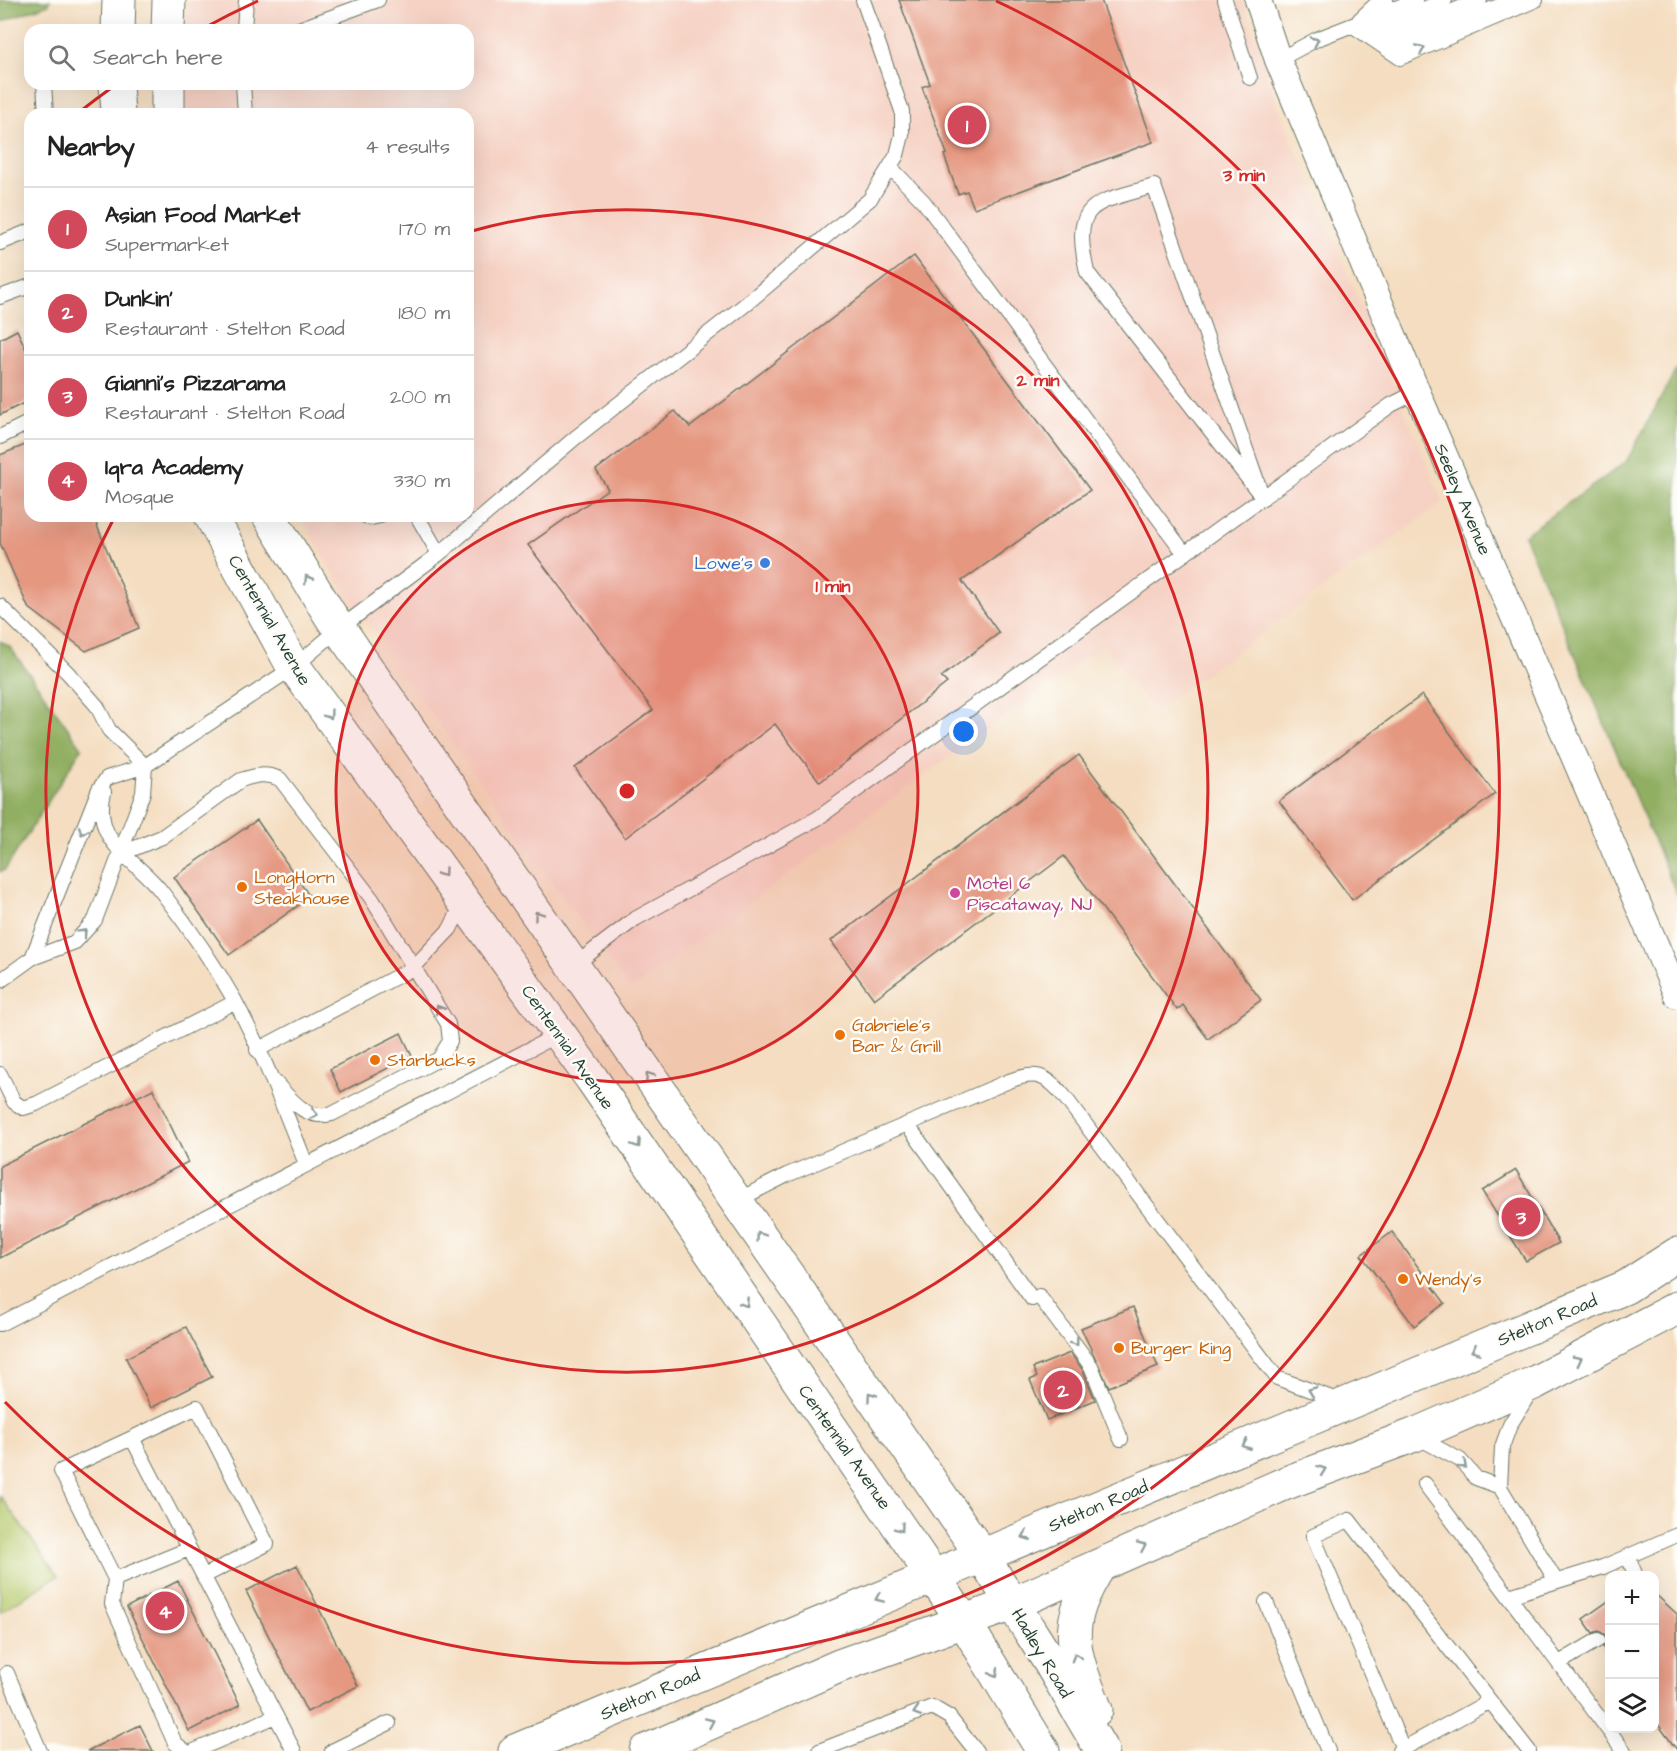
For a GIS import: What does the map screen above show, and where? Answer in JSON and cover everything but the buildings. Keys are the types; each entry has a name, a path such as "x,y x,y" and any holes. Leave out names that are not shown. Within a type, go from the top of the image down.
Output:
{"main road":[{"path":"118,24 120,0"},
{"path":"168,24 169,0"},
{"path":"116,90 118,108"},
{"path":"168,90 168,108"},
{"name":"Centennial Avenue","path":"214,522 294,667 559,1034 933,1575"},
{"path":"273,522 340,628 981,1554"},
{"name":"Stelton Road","path":"515,1751 981,1554 1626,1287 1677,1254"},
{"path":"646,1751 839,1666 965,1623 1286,1483 1413,1435 1536,1382 1677,1308"},
{"name":"Hadley Road","path":"981,1554 1102,1751"},
{"name":"Hadley Road","path":"1100,1565 1087,1586 1075,1616 1073,1646 1112,1751"},
{"path":"933,1575 965,1623 1042,1751"}],"street":[{"name":"Seeley Avenue","path":"1258,0 1278,60 1417,392 1677,995"}],"lane":[{"path":"244,24 246,0"},
{"path":"312,24 378,0"},
{"path":"32,958 99,789 107,778 145,766 294,667 340,628 439,554 574,438 746,304 870,199 890,166 902,135 902,111 863,0"},
{"path":"1225,0 1250,78"},
{"path":"1353,26 1376,4 1386,0"},
{"path":"1278,60 1317,39 1416,0"},
{"path":"1353,26 1391,23 1445,0"},
{"path":"1353,26 1395,34 1480,0"},
{"path":"1353,26 1400,45 1514,0"},
{"path":"1353,26 1400,58 1536,0"},
{"path":"44,90 46,108"},
{"path":"243,90 245,108"},
{"path":"890,166 924,202 1185,554"},
{"path":"1154,186 1263,498 1088,272 1081,243 1082,221 1095,204 1154,186"},
{"path":"0,243 24,233"},
{"path":"0,297 24,288"},
{"path":"573,966 634,919 818,818 1391,405 1417,392"},
{"path":"0,437 24,425"},
{"path":"420,522 439,554"},
{"path":"0,606 68,674 97,706 110,730 145,766 143,793 95,920 75,942 32,958 0,981"},
{"path":"120,854 162,837 241,780 255,775 270,774 280,779 372,898 448,1024 450,1041 439,1059 332,1114 320,1117 305,1113 271,1078"},
{"path":"107,778 101,804 102,819 120,854 156,883 202,947 235,1002 271,1078 306,1164"},
{"path":"257,1050 413,968 450,929 464,902"},
{"path":"0,1074 14,1102 23,1108 36,1104 235,1002"},
{"path":"0,1324 559,1034"},
{"path":"736,1201 787,1175 1027,1074 1052,1081 1277,1378 1346,1403"},
{"path":"907,1124 1036,1298 1091,1366 1121,1439"},
{"path":"1536,1382 1510,1425 1502,1447 1500,1487 1556,1581"},
{"path":"185,1751 175,1743 112,1604 115,1579 61,1471 197,1407 267,1544 204,1576"},
{"path":"1413,1435 1460,1460 1476,1478 1500,1487"},
{"path":"132,1438 294,1751"},
{"path":"1425,1484 1624,1751"},
{"path":"1490,1701 1401,1750 1312,1536 1349,1520 1529,1751"},
{"path":"1509,1596 1603,1568 1677,1535"},
{"path":"115,1579 189,1549"},
{"path":"1628,1557 1634,1571"},
{"path":"1266,1602 1328,1751"},
{"path":"1559,1664 1598,1640"},
{"path":"7,1673 40,1751"},
{"path":"819,1751 932,1707 949,1717 976,1751"},
{"path":"194,1751 222,1745 276,1716"},
{"path":"332,1751 389,1723"}],"shaded area":[{"path":"189,0 1243,0 1279,110 1443,502 1154,711 1103,645 630,990 345,593 304,522 474,522 474,108 185,108 185,90 474,90 474,24 187,24"}],"green space":[{"path":"0,0 50,0 49,4 0,22"},
{"path":"1677,368 1677,584 1674,643 1677,649 1677,895 1524,535 1626,462"},
{"path":"0,641 10,647 82,748 5,870 0,872"},
{"path":"0,1496 58,1576 0,1612"}],"place":[{"name":"Asian Food Market","path":"967,125"},
{"name":"Lowe's","path":"765,563"},
{"name":"LongHorn Steakhouse","path":"242,887"},
{"name":"Motel 6 Piscataway, NJ","path":"955,893"},
{"name":"Gabriele's Bar & Grill","path":"840,1035"},
{"name":"Starbucks","path":"375,1060"},
{"name":"Gianni's Pizzarama","path":"1521,1217"},
{"name":"Wendy's","path":"1403,1279"},
{"name":"Burger King","path":"1119,1348"},
{"name":"Dunkin'","path":"1063,1390"},
{"name":"Iqra Academy","path":"165,1611"}]}
